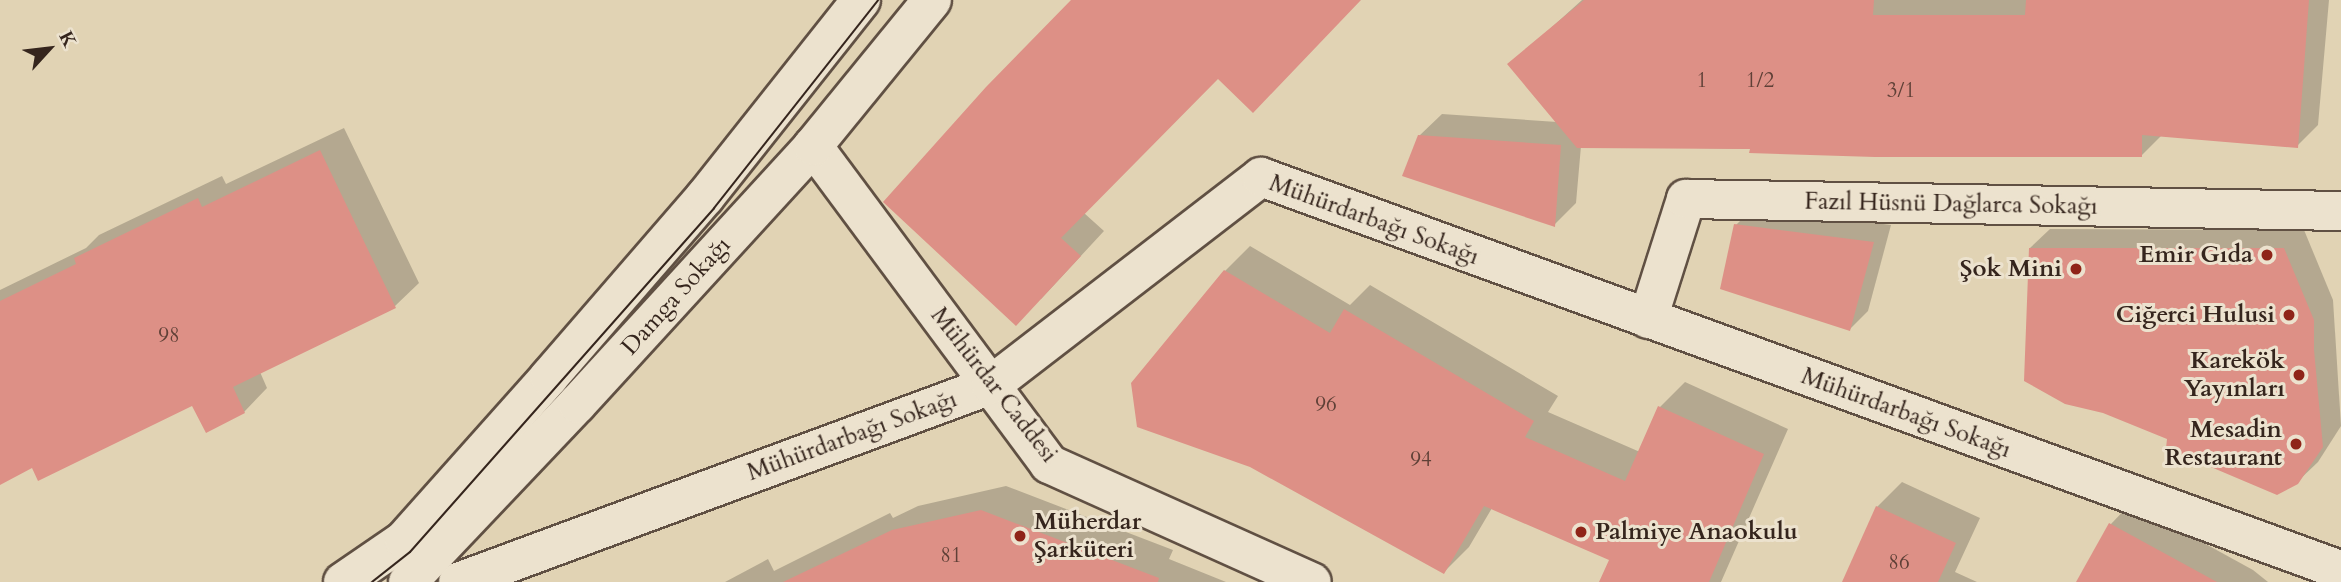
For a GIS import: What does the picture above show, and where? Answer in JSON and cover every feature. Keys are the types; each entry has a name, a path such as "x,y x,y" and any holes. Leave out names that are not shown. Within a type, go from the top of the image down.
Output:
{"street":[{"name":"Damga Sokağı","path":"343,582 404,540 705,197 861,0"},
{"name":"Damga Sokağı","path":"408,582 577,404 813,146 932,0"},
{"name":"Mühürdar Caddesi","path":"813,146 1049,464 1312,582"},
{"name":"Mühürdarbağı Sokağı","path":"458,582 991,384 1261,177 2341,568"},
{"name":"Fazıl Hüsnü Dağlarca Sokağı","path":"1648,319 1686,199 2341,211"},
{"path":"2340,582 2341,568"}],"building":[{"path":"1071,0 1361,0 1253,113 1218,79 1061,238 1081,256 1016,326 883,202 986,87"},
{"path":"1584,0 1874,0 1873,15 2025,15 2026,0 2309,0 2298,148 2142,135 2142,157 1875,157 1749,153 1750,149 1577,148 1507,64"},
{"path":"1418,135 1561,145 1555,227 1402,176"},
{"path":"320,150 396,308 233,387 245,413 206,433 192,406 38,481 32,468 0,485 0,301 76,264 74,258 198,198 202,207"},
{"path":"1734,224 1874,242 1850,331 1720,289"},
{"path":"2029,248 2284,248 2314,320 2314,350 2323,447 2298,484 2277,495 2166,448 2167,439 2103,413 2065,404 2024,381"},
{"path":"1224,270 1330,333 1344,309 1534,421 1525,437 1625,481 1658,406 1764,454 1709,582 1599,582 1609,560 1484,506 1444,574 1250,467 1137,427 1131,383"},
{"path":"1876,506 1956,543 1938,582 1842,582"},
{"path":"981,510 1159,578 1158,582 783,582 892,530"},
{"path":"2109,523 2217,582 2076,582"}],"tram line":[{"path":"372,582 410,552 714,208 878,0"}],"place":[{"name":"Emir Gıda","path":"2267,255"},
{"name":"Şok Mini","path":"2076,269"},
{"name":"Ciğerci Hulusi","path":"2289,315"},
{"name":"Karekök Yayınları","path":"2299,375"},
{"name":"Mesadin Restaurant","path":"2296,444"},
{"name":"Palmiye Anaokulu","path":"1581,532"},
{"name":"Müherdar Şarküteri","path":"1020,536"}]}
